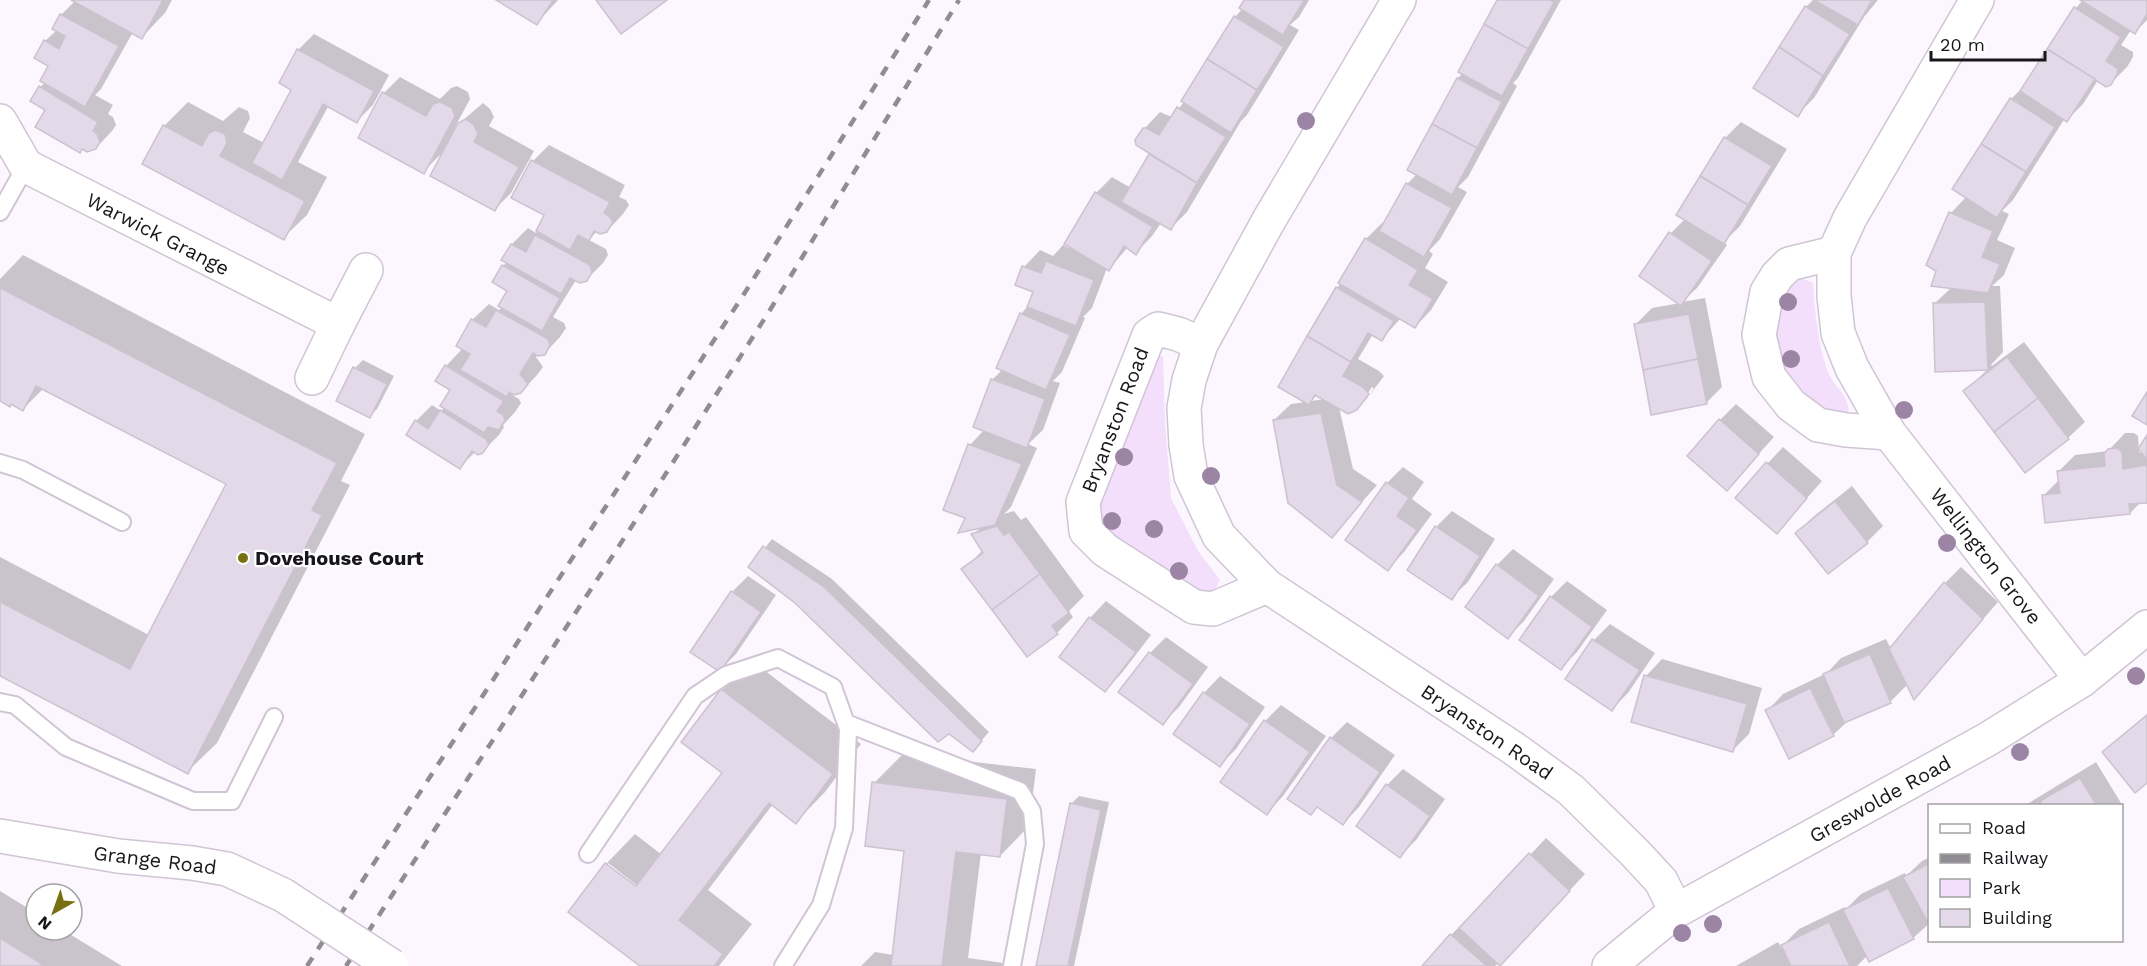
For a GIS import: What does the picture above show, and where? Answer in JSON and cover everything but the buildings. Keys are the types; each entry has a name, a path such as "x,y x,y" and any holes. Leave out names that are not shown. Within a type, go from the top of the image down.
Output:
{"street":[{"name":"Bryanston Road","path":"1399,0 1269,220 1201,344 1188,380 1184,408 1191,476 1219,536 1267,586 1514,748 1571,790 1661,882 1676,912"},
{"name":"Wellington Grove","path":"1977,0 1850,218 1834,253 1834,296 1838,333 1852,368 1889,433 2082,680"},
{"path":"0,121 26,166"},
{"name":"Warwick Grange","path":"26,166 338,324"},
{"path":"1834,253 1789,264 1777,276 1767,292 1759,335 1769,377 1791,405 1818,425 1846,430 1889,433"},
{"path":"312,378 366,270"},
{"name":"Bryanston Road","path":"1201,344 1178,334 1158,329 1149,335 1083,502 1086,531 1105,550 1194,607 1213,609 1267,586"},
{"name":"Greswolde Road","path":"1609,966 1676,912 1988,739 2082,680 2147,627"},
{"name":"Grange Road","path":"0,836 118,856 192,863 226,869 284,896 392,966"}],"lane":[{"path":"0,212 26,166"},
{"path":"0,463 23,470 122,522"},
{"path":"588,854 695,696 726,675 778,658 833,687 848,729 843,828 821,905 783,966"},
{"path":"0,702 15,705 66,747 193,801 232,801 274,717"},
{"path":"846,723 1020,791 1032,811 1035,844 1012,966"}],"green space":[{"path":"1798,277 1813,283 1822,353 1829,374 1847,403 1849,410 1844,417 1815,408 1789,388 1771,345 1780,291"},
{"path":"1155,353 1163,357 1171,498 1198,551 1220,580 1213,594 1187,595 1103,536 1093,518"}],"railway":[{"path":"307,966 744,294 929,0"},
{"path":"346,966 770,310 959,0"}],"place":[{"name":"Dovehouse Court","path":"243,558"}]}
